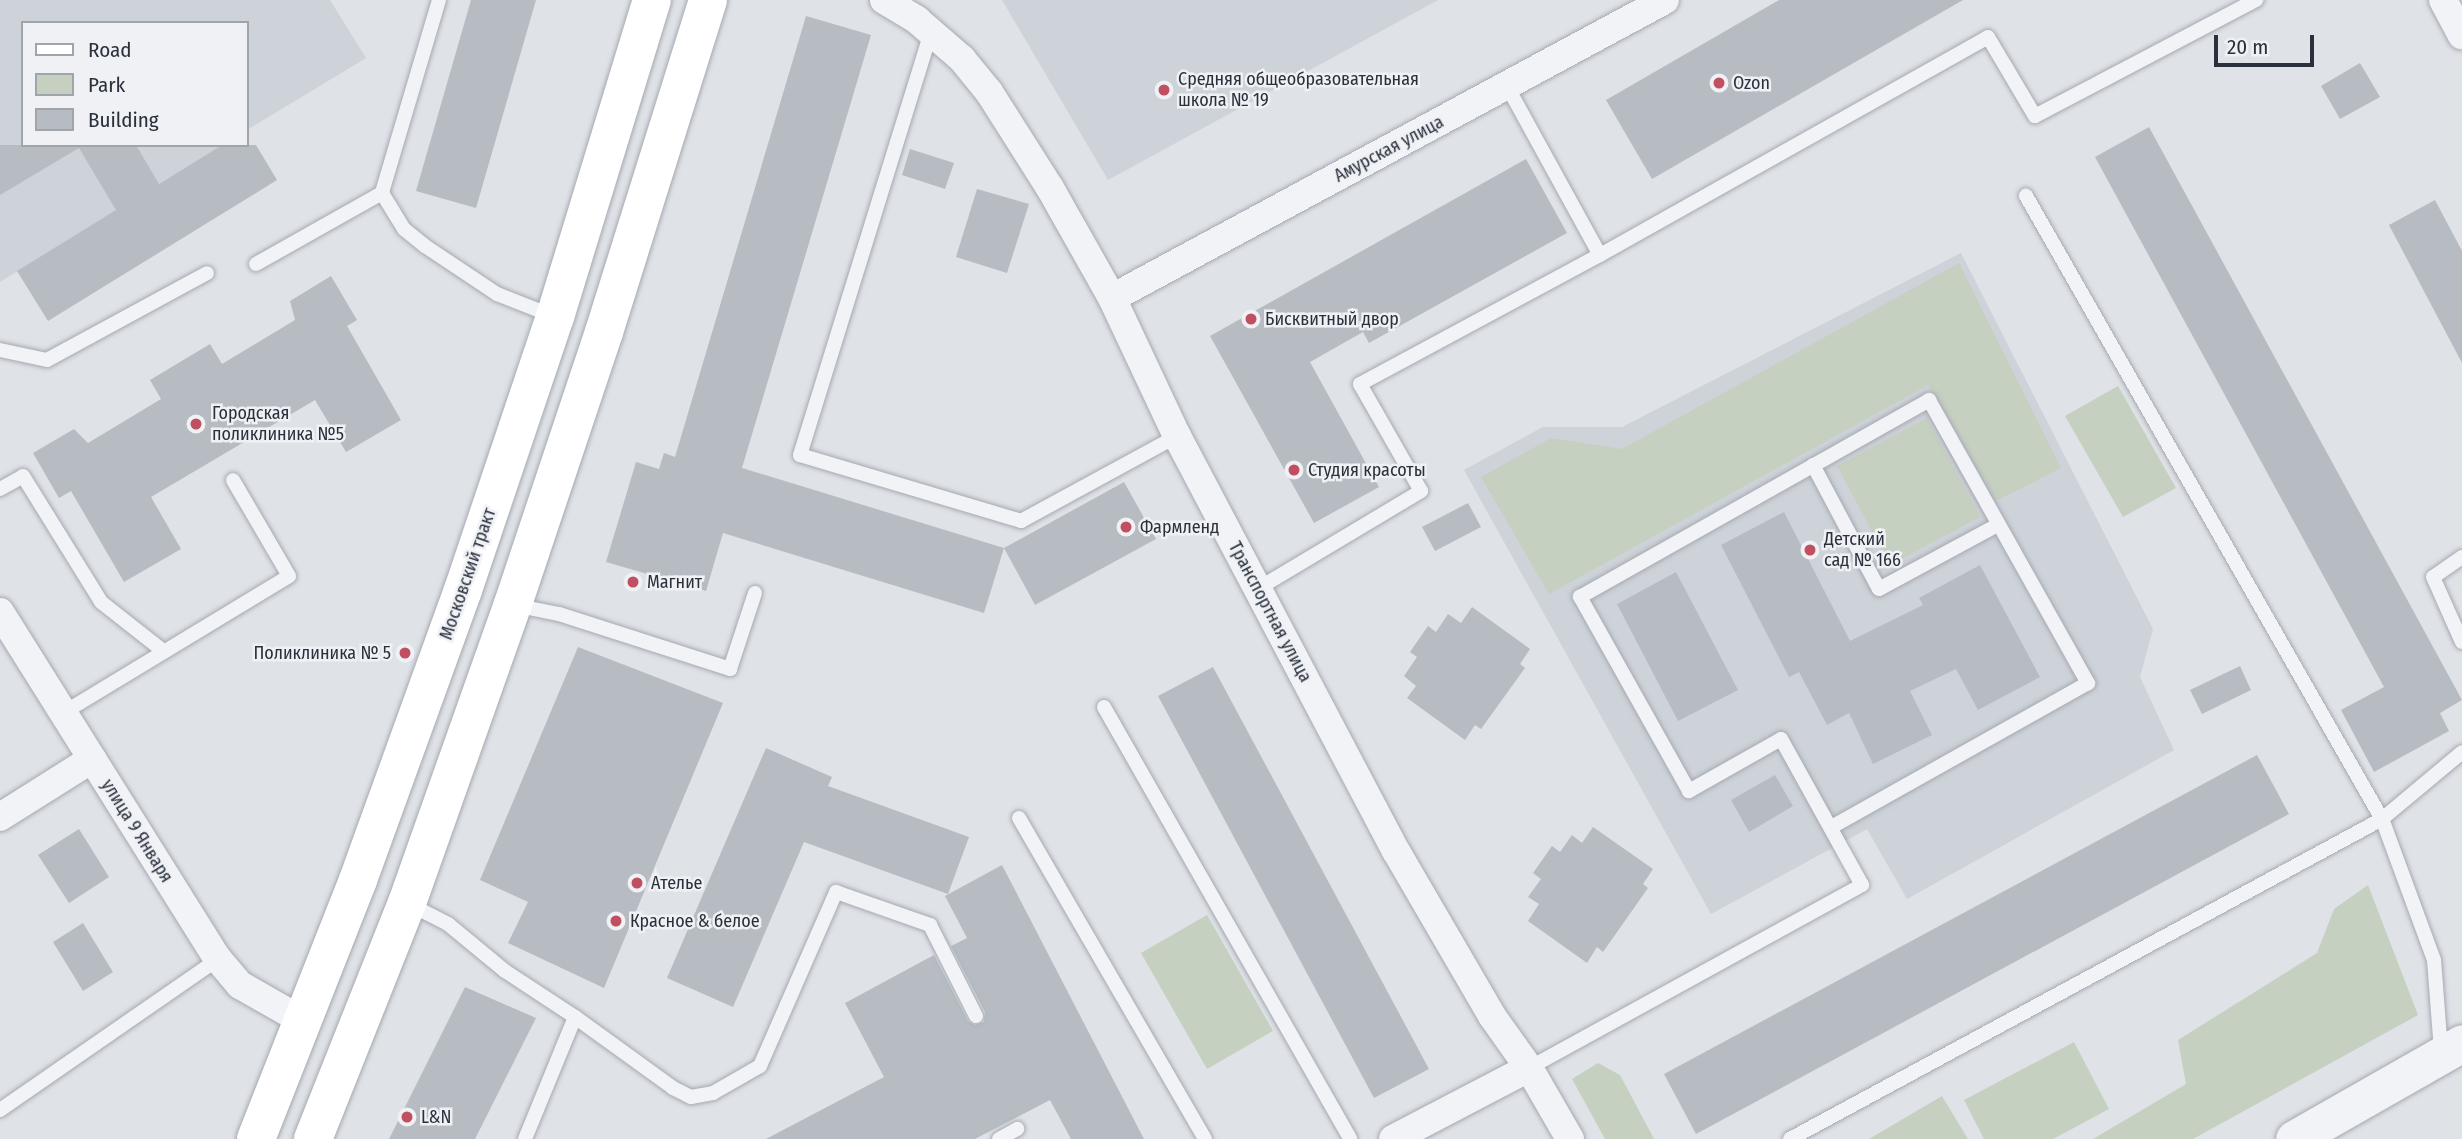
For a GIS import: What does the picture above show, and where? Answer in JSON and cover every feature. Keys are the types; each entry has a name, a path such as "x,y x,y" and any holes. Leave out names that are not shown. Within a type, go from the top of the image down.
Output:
{"main road":[{"name":"Московский тракт","path":"256,1139 358,880 464,590 555,317 652,0"},
{"path":"313,1139 407,903 513,604 604,332 708,0"}],"street":[{"name":"Транспортная улица","path":"884,0 931,32 962,59 995,101 1050,188 1112,298 1177,436 1396,851 1492,1016 1529,1068 1570,1139"},
{"name":"Амурская улица","path":"1112,298 1665,0"},
{"path":"2443,0 2462,36"},
{"name":"улица 9 Января","path":"0,612 218,959 240,985 303,1021"},
{"path":"0,817 92,759"},
{"path":"2294,1139 2452,1049"},
{"path":"1393,1139 1529,1068"}],"lane":[{"path":"256,264 382,192 439,0"},
{"path":"1259,588 1421,491 1360,384 1600,255 1988,37 2035,116 2256,0"},
{"path":"931,32 800,455 1021,521 1177,436"},
{"path":"1507,86 1600,255"},
{"path":"382,192 404,229 425,246 497,294 555,317"},
{"path":"2026,196 2382,819 2434,960 2452,1049"},
{"path":"0,351 47,360 208,272"},
{"path":"1529,1068 1862,885 1781,739 1689,791 1580,597 1930,400 2088,682 1831,827"},
{"path":"1813,466 1878,589 1999,524"},
{"path":"0,489 23,476 101,602 162,650"},
{"path":"64,713 162,650 289,576 233,480"},
{"path":"2462,557 2433,577 2462,642"},
{"path":"513,604 559,614 730,670 755,593"},
{"path":"1104,707 1350,1139"},
{"path":"1790,1139 2382,819 2462,752"},
{"path":"1019,818 1205,1139"},
{"path":"407,903 448,924 505,971 575,1017 673,1088 691,1097 713,1093 760,1066 836,891 930,925 975,1016"},
{"path":"0,1110 218,959"},
{"path":"525,1139 575,1017"},
{"path":"999,1139 1017,1129"}],"shaded area":[{"path":"0,0 330,0 366,58 248,129 248,21 21,21 21,147 219,147 0,282"},
{"name":"Средняя общеобразовательная школа № 19","path":"1002,0 1438,0 1108,180"},
{"name":"Детский сад № 166","path":"1961,253 2153,629 2140,677 2174,750 1907,899 1867,829 1711,914 1464,470 1543,427 1622,427"}],"green space":[{"path":"1959,263 2061,468 1996,501 1928,385 1549,594 1481,477 1551,438 1622,449"},
{"path":"2118,386 2176,488 2123,517 2065,416"},
{"path":"1927,418 1980,517 1890,565 1837,466"},
{"path":"2368,885 2418,1015 2193,1139 2093,1139 2186,1084 2178,1040 2317,953 2334,909"},
{"path":"1207,915 1273,1031 1207,1069 1141,953"},
{"path":"2074,1042 2109,1109 2053,1139 1984,1139 1964,1100"},
{"path":"1598,1063 1620,1075 1654,1139 1605,1139 1572,1079"},
{"path":"1942,1096 1968,1139 1869,1139"}],"building":[{"path":"471,0 536,0 476,208 416,191"},
{"path":"1779,0 1963,0 1652,179 1606,100"},
{"path":"806,16 871,35 742,468 1004,548 984,613 723,533 706,591 606,562 636,462 659,469 664,453 675,457"},
{"path":"2360,63 2380,97 2340,119 2321,86"},
{"path":"2149,127 2462,700 2440,713 2449,731 2374,772 2341,710 2384,687 2095,157"},
{"path":"0,145 137,147 159,184 219,147 256,145 277,180 48,321 17,271 116,210 79,148 0,195"},
{"path":"910,149 954,163 945,189 902,175"},
{"path":"1526,159 1567,233 1369,343 1363,332 1310,362 1379,487 1314,523 1210,336"},
{"path":"977,189 1029,204 1007,273 956,257"},
{"path":"2435,200 2462,251 2462,363 2389,225"},
{"name":"Городская поликлиника №5","path":"331,276 357,320 347,326 401,420 346,452 315,400 151,497 181,549 124,582 71,491 59,498 33,453 74,429 88,443 161,399 150,380 210,344 222,364 295,320 290,301"},
{"path":"1124,482 1156,539 1035,605 1004,548"},
{"path":"1468,503 1481,527 1435,551 1422,527"},
{"path":"1784,512 1850,641 1923,605 1919,598 1980,565 2040,677 1978,710 1956,669 1910,691 1932,735 1873,764 1849,713 1827,725 1799,672 1789,677 1721,545"},
{"path":"1676,572 1738,690 1678,721 1617,604"},
{"path":"1472,607 1530,649 1520,664 1525,668 1481,729 1475,725 1465,740 1407,698 1416,686 1404,676 1417,657 1410,652 1428,626 1436,632 1448,614 1461,623"},
{"path":"578,647 723,703 604,988 508,943 528,902 480,880"},
{"path":"2240,666 2251,690 2202,714 2190,690"},
{"path":"1213,667 1429,1069 1374,1098 1158,696"},
{"path":"766,748 832,777 828,786 969,837 948,894 804,842 733,1007 667,978"},
{"path":"2257,755 2289,814 1696,1134 1664,1074"},
{"path":"1775,775 1793,806 1749,832 1731,800"},
{"path":"1593,827 1653,869 1643,884 1648,888 1603,952 1597,947 1587,963 1528,921 1539,904 1528,897 1541,879 1533,873 1552,846 1560,852 1572,835 1582,843"},
{"path":"79,829 109,877 69,903 38,855"},
{"path":"1002,865 1144,1139 1071,1139 1050,1100 975,1139 766,1139 884,1077 845,1003 934,955 968,1021 975,1025 984,1022 985,1012 951,946 967,938 945,896"},
{"path":"83,923 113,972 83,991 53,942"},
{"path":"465,987 536,1018 475,1139 389,1139"}],"place":[{"name":"Ozon","path":"1719,83"},
{"name":"Средняя общеобразовательная школа № 19","path":"1164,90"},
{"name":"Бисквитный двор","path":"1251,319"},
{"name":"Городская поликлиника №5","path":"196,424"},
{"name":"Студия красоты","path":"1294,470"},
{"name":"Фармленд","path":"1126,527"},
{"name":"Детский сад № 166","path":"1810,550"},
{"name":"Магнит","path":"633,582"},
{"name":"Поликлиника № 5","path":"405,653"},
{"name":"Ателье","path":"637,883"},
{"name":"Красное & белое","path":"616,921"},
{"name":"L&N","path":"407,1117"}]}
